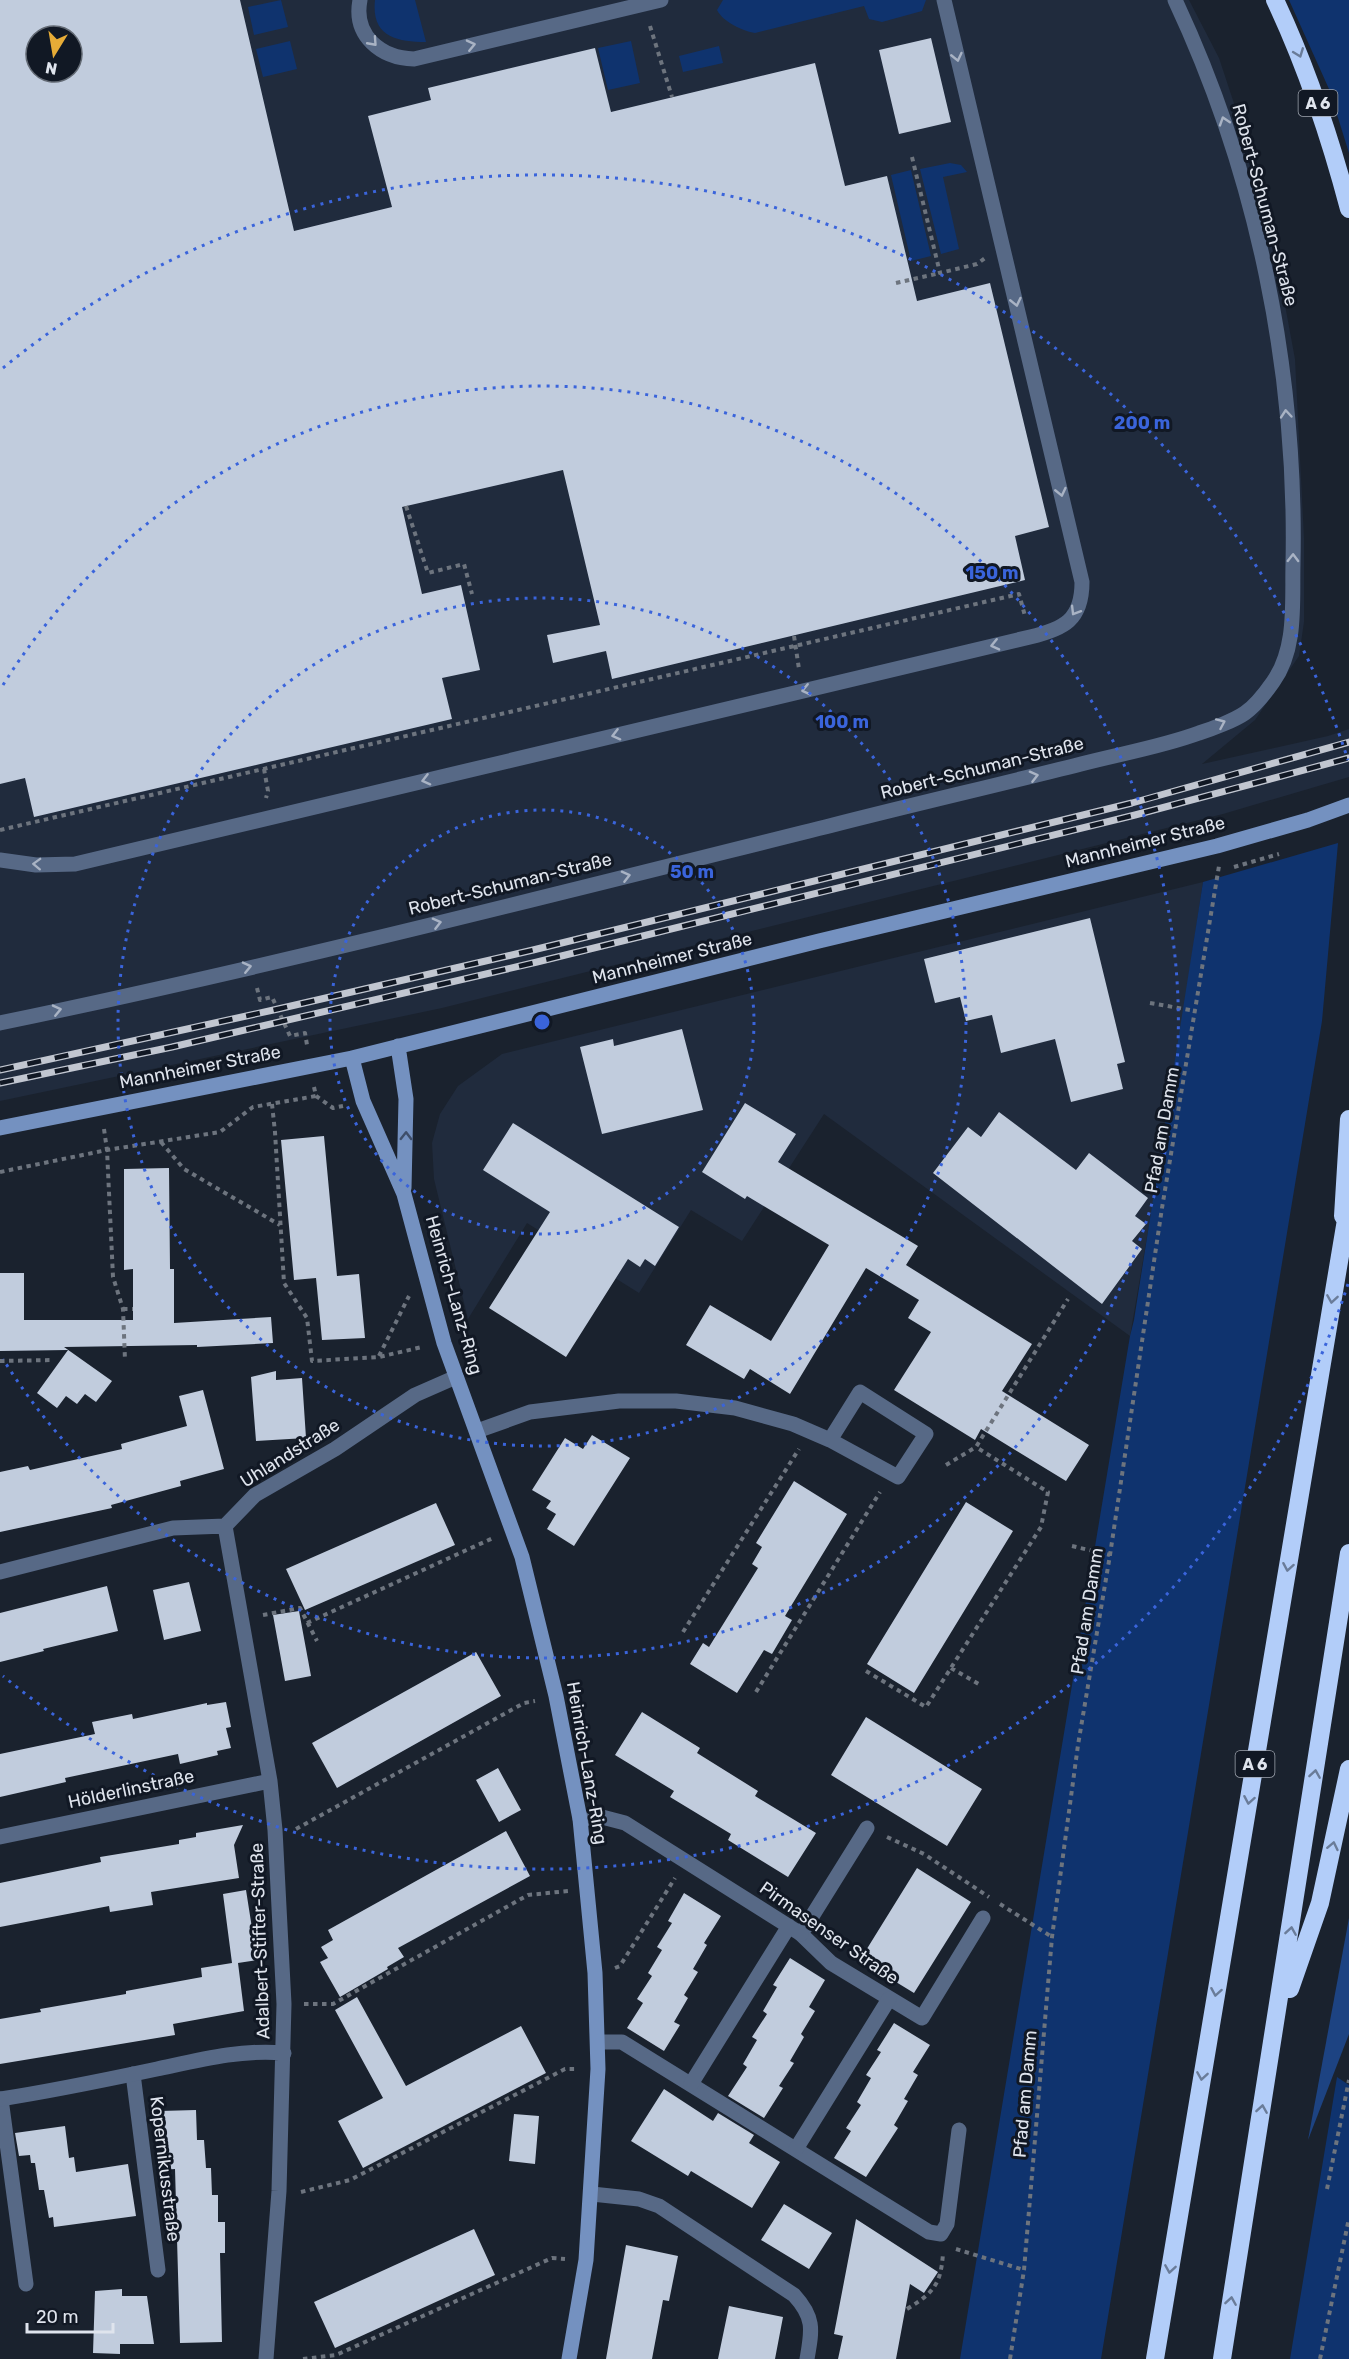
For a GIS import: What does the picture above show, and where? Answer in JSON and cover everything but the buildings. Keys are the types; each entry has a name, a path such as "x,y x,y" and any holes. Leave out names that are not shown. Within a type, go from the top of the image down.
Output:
{"highway":[{"name":"A 6","path":"1275,0 1294,39 1317,100 1333,146 1349,210"},
{"name":"A 6","path":"1341,1241 1349,1119"},
{"name":"A 6","path":"1155,2359 1349,1202"},
{"path":"1222,2359 1349,1553"},
{"path":"1275,2030 1320,1903 1349,1768"}],"street":[{"path":"360,0 358,10 362,28 373,45 387,55 414,59 661,0"},
{"path":"0,860 36,865 75,864 1052,632 1074,617 1082,597 1082,582 944,0"},
{"name":"Robert-Schuman-Straße","path":"0,1023 347,944 1038,774 1198,734 1245,712 1275,680 1289,644 1292,623 1292,514 1278,328 1263,258 1224,118 1198,50 1175,0"},
{"name":"Mannheimer Straße","path":"0,1128 352,1058 842,936 1217,846 1308,820 1349,805"},
{"name":"Heinrich-Lanz-Ring","path":"398,1046 406,1099 404,1194"},
{"name":"Heinrich-Lanz-Ring","path":"352,1058 363,1101 404,1194 444,1343 513,1530 532,1590 580,1819 595,1973 598,2069 592,2194 586,2260 569,2359"},
{"name":"Uhlandstraße","path":"225,1526 255,1495 334,1449 415,1395 456,1377"},
{"path":"477,1431 530,1412 619,1401 676,1401 735,1408 811,1431 898,1477 926,1434 860,1392 830,1440"},
{"path":"0,1572 173,1528 225,1526"},
{"name":"Adalbert-Stifter-Straße","path":"225,1526 270,1781 284,2004 279,2192 266,2359"},
{"name":"Hölderlinstraße","path":"0,1837 270,1781"},
{"name":"Pirmasenser Straße","path":"580,1819 602,1817 624,1823 795,1930 831,1963 922,2018 983,1918"},
{"path":"692,2084 795,1930 867,1828"},
{"path":"796,2149 889,1999"},
{"path":"598,2042 622,2042 942,2240 947,2224 959,2130"},
{"name":"Kopernikusstraße","path":"26,2284 1,2099 65,2089 221,2055 265,2051 284,2053"},
{"name":"Kopernikusstraße","path":"133,2074 158,2270"},
{"path":"592,2194 639,2199 659,2206 794,2295 805,2307 810,2319 812,2332 807,2359"}],"path":[{"path":"640,28 651,26 672,98"},
{"path":"912,157 940,273"},
{"path":"896,283 977,264"},
{"path":"406,506 428,573 464,564 472,594"},
{"path":"0,830 1020,594 1030,637"},
{"path":"794,636 803,691"},
{"name":"Pfad am Damm","path":"1010,2359 1024,2270 1052,1937 1078,1745 1110,1555 1162,1208 1220,870"},
{"path":"260,1000 272,997 290,1036 305,1033"},
{"path":"1150,1003 1196,1011"},
{"path":"0,1172 107,1150 220,1131 253,1107 316,1096"},
{"path":"272,1104 284,1283 308,1318 312,1361 379,1357 444,1343"},
{"path":"160,1142 184,1169 280,1226"},
{"path":"106,1144 113,1277 123,1309 125,1360"},
{"path":"379,1357 424,1265"},
{"path":"946,1465 976,1447 1068,1299"},
{"path":"123,1309 133,1309"},
{"path":"0,1361 53,1360"},
{"path":"683,1632 811,1431"},
{"path":"866,1671 926,1707 1041,1527 1048,1492 976,1447"},
{"path":"756,1692 892,1474"},
{"path":"307,1623 513,1530"},
{"path":"1072,1546 1110,1555"},
{"path":"242,1619 300,1608 317,1641"},
{"path":"951,1668 982,1686"},
{"path":"274,1830 296,1828 524,1703 556,1696"},
{"path":"867,1828 924,1854 1052,1937"},
{"path":"595,1973 620,1966 686,1862"},
{"path":"284,2004 333,2004 528,1895 586,1889"},
{"path":"279,2192 304,2192 350,2180 565,2069 598,2069"},
{"path":"1327,2189 1349,2079"},
{"path":"1320,2359 1349,2218"},
{"path":"907,2309 927,2297 942,2274 942,2240 1024,2270"},
{"path":"303,2359 336,2355 552,2258 586,2260"}],"shaded area":[{"path":"0,0 1189,0 1219,58 1265,197 1295,359 1304,538 1304,622 1299,656 1255,720 1202,764 1328,736 1349,729 1349,777 1223,814 442,1008 0,1101"},
{"path":"281,0 288,27 254,35 248,7"},
{"path":"375,0 415,0 426,42 396,38 381,29 377,22"},
{"path":"723,0 926,0 922,11 882,22 869,19 864,6 755,33 734,25 720,14 717,10"},
{"path":"1289,0 1349,0 1349,153 1329,89"},
{"path":"290,41 297,69 263,77 256,49"},
{"path":"631,41 640,83 608,90 598,48"},
{"path":"719,46 723,63 683,72 679,56"},
{"path":"950,163 961,165 967,172 943,177 959,249 941,254 920,169"},
{"path":"911,170 931,256 911,261 891,175"},
{"path":"1338,843 1322,1021 1101,2359 960,2359 1134,1320 1203,882"},
{"path":"1203,882 1169,1109 1130,1336 824,1114 742,1241 691,1210 639,1293 527,1223 468,1319 434,1179 432,1143 440,1114 458,1086 502,1054"},
{"path":"1349,1918 1349,2034 1308,2140"},
{"path":"1337,2077 1349,2085 1349,2359 1290,2359"}],"railway":[{"path":"0,1070 533,950 1132,803 1349,742"},
{"path":"0,1083 172,1047 537,962 1135,815 1349,758"}]}
